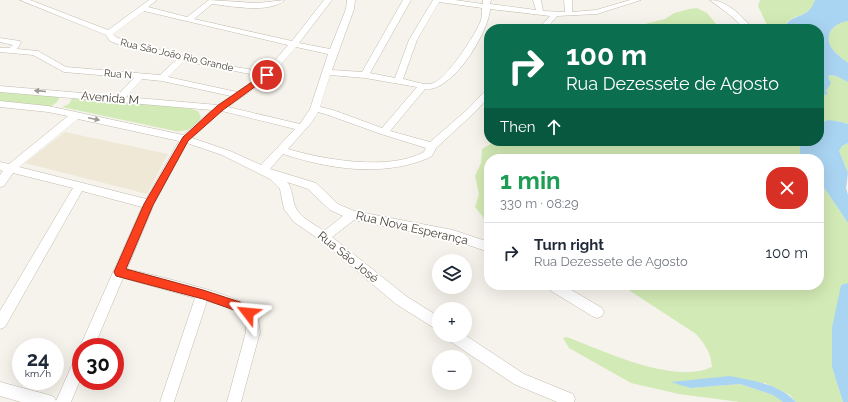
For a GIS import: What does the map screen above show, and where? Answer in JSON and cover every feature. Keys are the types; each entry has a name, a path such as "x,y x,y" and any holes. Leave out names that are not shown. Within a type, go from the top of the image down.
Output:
{"street":[{"name":"Rua São João Rio Grande","path":"24,0 108,33 112,39 123,44 267,75"},
{"path":"108,33 153,0"},
{"path":"189,19 212,1 259,5 282,0"},
{"path":"91,338 149,204 185,139 220,108 267,75 294,44 328,0"},
{"path":"262,171 309,120 314,110 333,52 350,9 351,0"},
{"path":"365,75 407,0"},
{"path":"398,80 414,40 437,0 486,3 540,13 555,14 597,12 637,0"},
{"path":"537,0 540,13"},
{"path":"568,0 569,14"},
{"path":"714,0 732,13 744,24"},
{"path":"326,72 365,75 431,87 438,85 463,60 477,37 485,20 486,3"},
{"path":"142,8 333,52"},
{"path":"546,24 555,14"},
{"path":"0,40 17,43 12,50"},
{"name":"Rua N","path":"0,50 12,50 39,55 64,69 162,78 239,95"},
{"path":"162,78 183,58"},
{"path":"119,99 140,76"},
{"path":"384,132 423,85"},
{"name":"Avenida M","path":"0,89 65,93 220,108 301,128"},
{"path":"48,109 61,103 64,100 65,93"},
{"path":"282,150 305,158 329,163 371,166 389,165 418,158 428,154 432,146 472,111 484,98"},
{"name":"Avenida M","path":"0,104 48,109 185,139 226,153 262,171"},
{"path":"0,113 11,105"},
{"path":"167,135 181,135 199,127 203,120 203,114 199,109 191,105"},
{"path":"314,110 330,112 384,132 432,146"},
{"path":"0,183 5,167 76,115"},
{"path":"5,167 149,204"},
{"name":"Rua Nova Esperança","path":"262,171 274,176 296,180 312,186 334,207 352,215 453,235 484,246"},
{"name":"Rua São José","path":"274,176 285,187 290,209 293,215 324,237 401,300 432,321"},
{"path":"0,323 79,187"},
{"path":"324,237 352,215"},
{"path":"120,272 203,294 240,307 248,313 252,322 253,332 234,402"},
{"path":"560,290 597,312"},
{"path":"167,402 203,294"},
{"path":"464,342 519,379 568,399"},
{"path":"63,402 72,382"},
{"path":"0,389 49,402"}],"shaded area":[{"path":"65,132 168,154 147,194 25,163"}],"green space":[{"path":"760,0 815,0 806,13 794,17 786,24 767,24 758,6"},
{"path":"697,8 707,13 716,24 646,24 665,19 674,13"},
{"path":"848,21 848,63 833,50 830,45 829,36 833,28"},
{"path":"830,75 836,76 848,82 848,124 834,121 824,123 824,90 826,91 828,77"},
{"path":"0,92 59,96 59,98 57,102 50,107 0,101"},
{"path":"74,95 191,109 198,111 201,117 197,123 187,130 175,131 62,107 69,104"},
{"path":"848,143 848,173 839,151 842,146"},
{"path":"487,146 801,146 801,154 484,154 484,218 475,207 479,194 475,176 481,163 482,149"},
{"path":"824,187 848,223 848,283 841,285 832,367 843,402 796,402 790,395 765,383 698,380 673,382 690,388 740,384 773,395 783,402 740,402 679,394 631,383 569,348 563,338 567,337 639,364 679,372 696,371 712,367 707,349 696,334 629,290 824,290"}],"water":[{"path":"815,0 848,0 848,21 833,28 830,32 829,40 833,50 848,63 848,82 836,76 830,75 828,77 831,83 826,91 828,94 824,95 824,24 786,24 805,13 812,6"},
{"path":"828,120 848,124 848,143 842,146 839,151 848,173 846,188 848,195 848,223 824,187 824,154 800,154 800,146 824,146 824,122"},
{"path":"848,283 848,402 843,402 832,367 832,328 841,285"},
{"path":"730,376 774,387 782,391 796,402 783,402 773,395 740,384 690,388 671,382"}],"route":[{"path":"248,313 240,307 203,294 120,272 149,204 185,139 220,108 267,75"}]}
